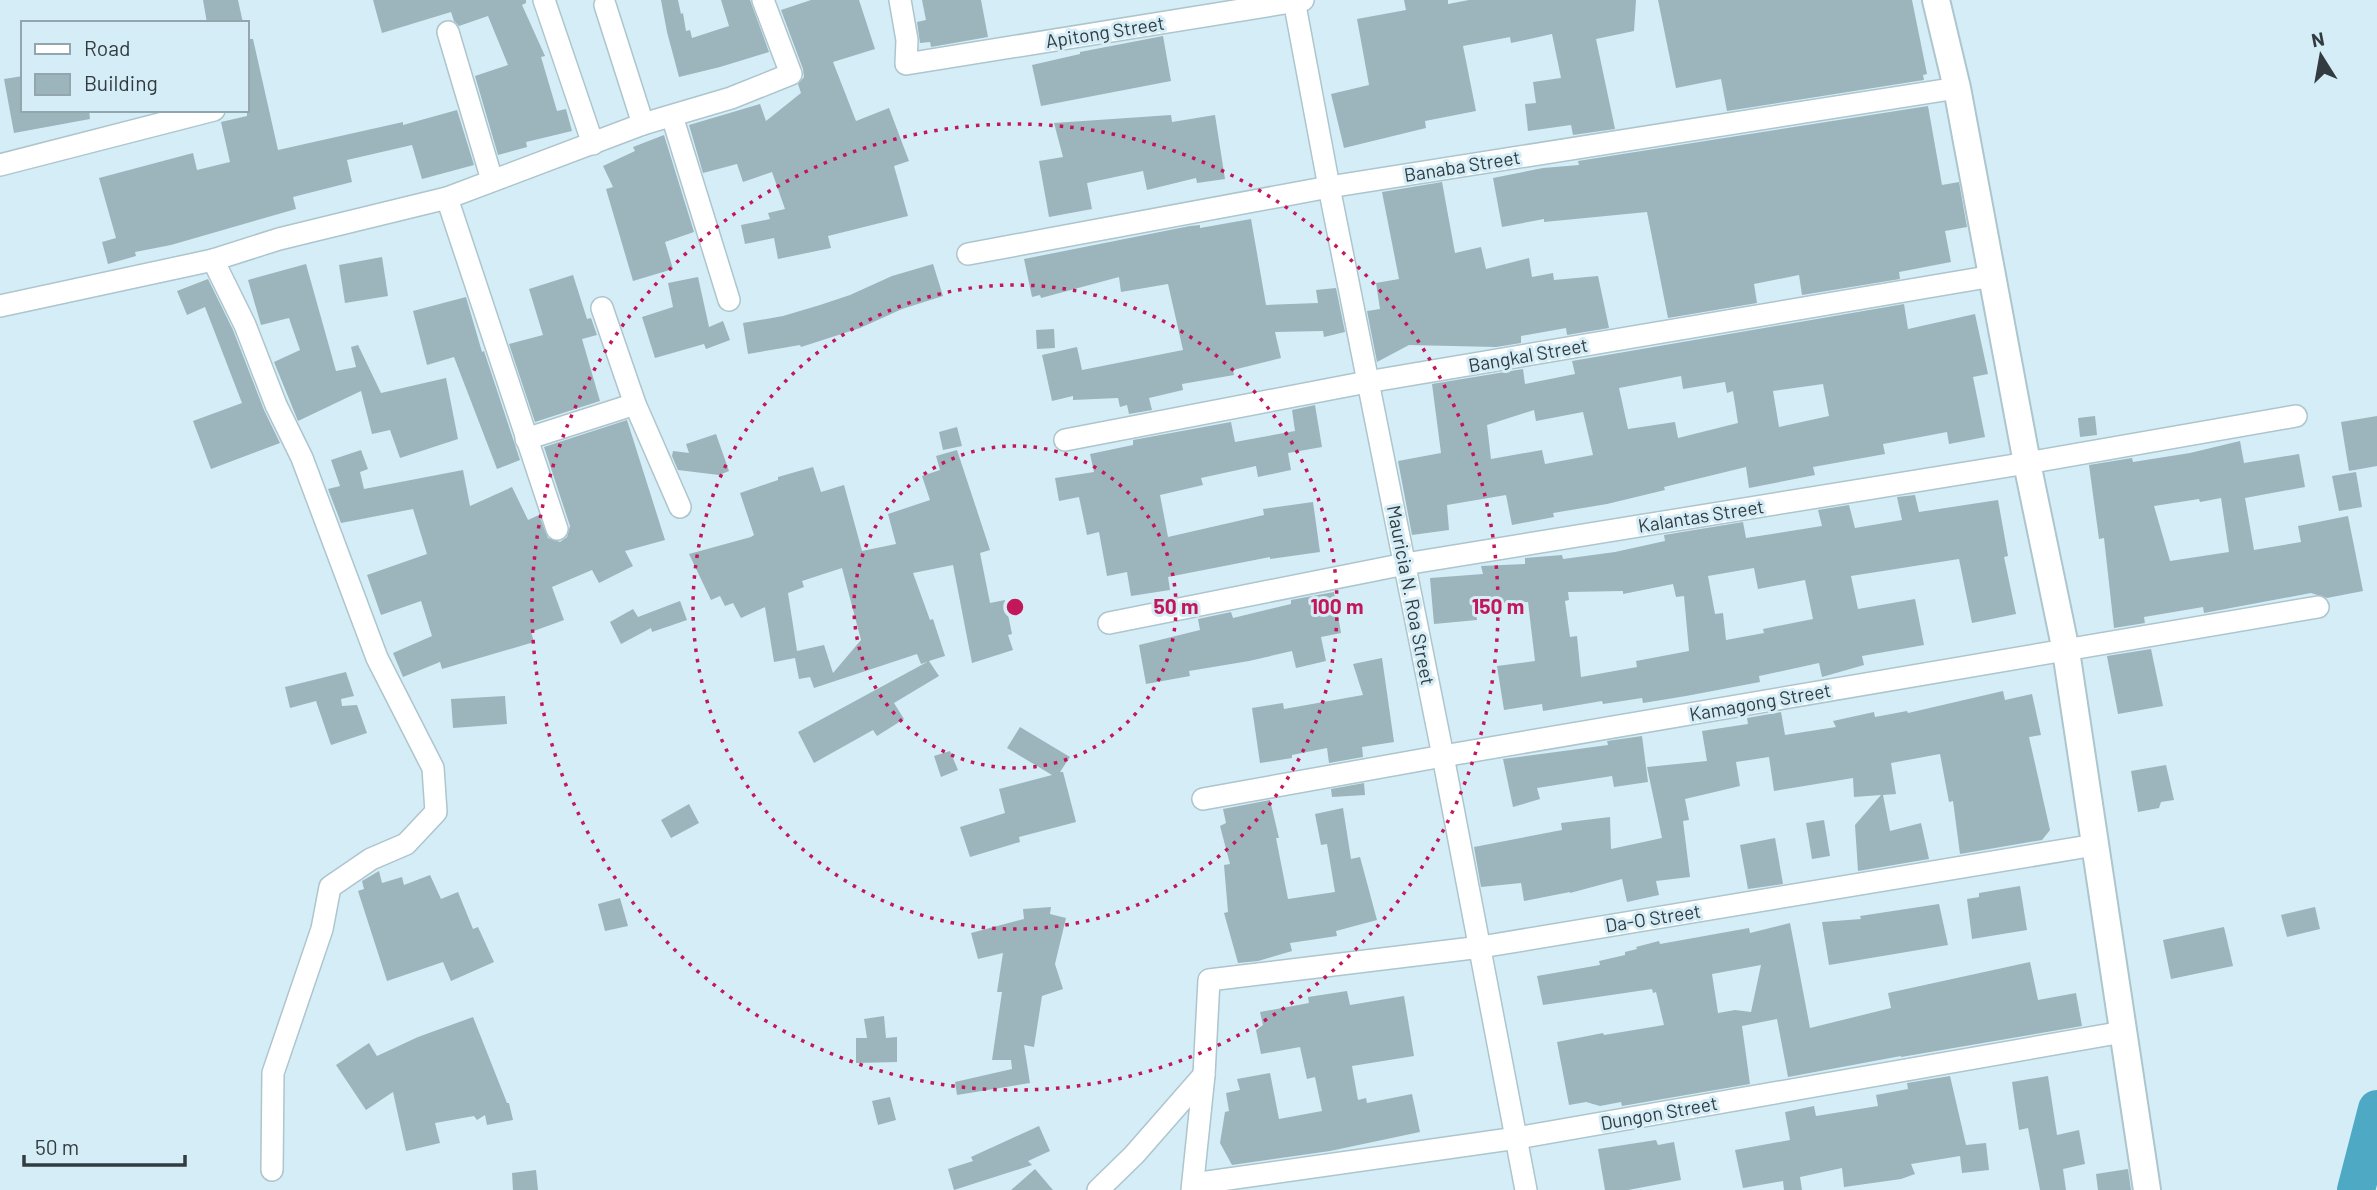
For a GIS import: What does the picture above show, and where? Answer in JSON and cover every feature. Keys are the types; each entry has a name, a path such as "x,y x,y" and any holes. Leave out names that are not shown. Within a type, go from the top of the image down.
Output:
{"street":[{"path":"544,0 593,144"},
{"path":"0,306 213,260 279,239 447,198 643,124 731,98 791,74 763,0"},
{"name":"Apitong Street","path":"900,0 906,40 906,64 1297,1"},
{"path":"1936,0 1957,88 2027,463 2067,651 2147,1190"},
{"name":"Mauricia N. Roa Street","path":"1297,1 1329,187 1443,756 1526,1190"},
{"path":"605,5 643,124"},
{"path":"448,32 492,180"},
{"name":"Banaba Street","path":"968,254 1329,187 1957,88"},
{"path":"0,165 206,112"},
{"path":"672,116 729,300"},
{"path":"447,198 557,529"},
{"path":"213,260 302,458 377,659 433,768 436,812 406,844 371,859 330,887 322,929 273,1073 272,1170"},
{"name":"Bangkal Street","path":"1065,440 1367,382 1993,276"},
{"path":"602,308 635,404 680,507"},
{"path":"526,439 635,404"},
{"name":"Kalantas Street","path":"1108,623 1405,564 2027,463 2296,416"},
{"name":"Kamagong Street","path":"1203,799 2318,607"},
{"name":"Da-O Street","path":"1204,1075 1209,980 1480,947 2095,845"},
{"name":"Dungon Street","path":"1193,1187 1517,1138 2123,1032"},
{"path":"1193,1187 1204,1075"},
{"path":"1098,1190 1135,1154 1204,1075"}],"building":[{"path":"203,0 238,0 243,21 207,21"},
{"path":"373,0 526,0 522,5 545,56 541,57 557,111 566,109 572,131 526,142 527,147 498,155 475,76 508,65 488,16 459,26 451,12 382,33"},
{"path":"661,0 678,0 686,31 690,30 692,38 729,26 721,0 750,0 769,52 679,77"},
{"path":"811,0 859,0 875,49 833,62 856,121 889,108 909,161 894,166 908,216 828,236 831,248 778,259 774,238 745,244 741,225 770,219 768,213 785,209 772,172 743,182 737,164 703,173 689,125 760,104 766,121 801,93 798,84 804,77 803,69 781,10"},
{"path":"922,0 981,0 988,37 931,47 930,42 920,43 917,22 926,20"},
{"path":"1404,0 1448,0 1448,4 1469,0 1636,0 1634,31 1596,39 1615,129 1573,135 1571,125 1528,131 1525,104 1536,103 1533,82 1561,78 1552,34 1511,43 1510,37 1463,46 1476,111 1425,121 1426,128 1344,148 1331,94 1369,85 1357,19 1406,10"},
{"path":"1658,0 1912,0 1927,74 1923,75 1924,80 1727,111 1721,79 1676,88"},
{"path":"1163,36 1171,81 1041,106 1032,65 1080,52"},
{"path":"248,39 253,39 278,150 403,122 403,125 457,110 474,165 422,179 412,145 347,160 352,182 293,197 296,209 171,245 135,252 136,256 108,264 102,242 116,238 99,178 193,153 197,170 230,162 221,122 247,116"},
{"path":"21,76 21,112 89,112 90,119 14,133 4,79"},
{"path":"1928,106 1942,185 1959,182 1967,227 1945,231 1951,262 1899,272 1900,279 1802,295 1799,275 1754,284 1757,303 1668,318 1647,212 1544,222 1544,219 1502,227 1493,178 1543,168 1579,165 1578,161"},
{"path":"1171,115 1172,122 1215,115 1225,179 1197,183 1196,178 1147,190 1143,171 1087,183 1092,209 1049,217 1039,161 1063,157 1054,123"},
{"path":"664,135 694,232 665,242 673,269 633,281 606,189 613,187 603,166 635,151 633,147"},
{"path":"1442,182 1455,253 1481,247 1486,269 1529,258 1532,277 1553,273 1554,280 1598,276 1609,328 1567,335 1566,328 1521,336 1521,343 1496,347 1409,345 1377,362 1367,311 1380,309 1376,283 1399,279 1382,192"},
{"path":"1251,219 1266,305 1318,303 1316,290 1336,288 1345,332 1324,337 1323,331 1275,332 1281,358 1233,370 1234,375 1182,384 1183,390 1149,398 1152,410 1129,414 1127,405 1120,407 1118,398 1073,400 1073,396 1052,401 1042,355 1077,347 1082,370 1183,350 1168,284 1121,292 1119,277 1041,298 1040,295 1032,297 1024,259 1190,226 1200,225 1200,228"},
{"path":"382,257 388,296 345,303 339,265"},
{"path":"306,264 336,371 356,367 351,347 358,345 381,393 446,378 458,439 400,458 390,430 372,434 361,391 298,421 274,362 300,350 289,318 261,325 248,280"},
{"path":"933,264 943,296 801,347 800,345 748,354 743,323 783,316 820,305 892,276"},
{"path":"573,275 587,319 591,318 597,335 582,339 600,401 535,422 509,344 543,335 529,289"},
{"path":"698,277 709,327 723,321 730,340 706,349 704,344 655,358 642,317 673,307 668,283"},
{"path":"208,279 233,330 280,443 211,469 193,421 242,403 205,307 187,315 177,291"},
{"path":"466,297 482,352 484,351 520,460 497,469 454,357 427,365 413,311"},
{"path":"1904,304 1908,329 1975,314 1988,374 1973,377 1985,437 1949,444 1947,432 1883,444 1885,454 1813,467 1815,475 1749,488 1746,467 1664,487 1665,490 1553,513 1554,517 1512,525 1506,495 1447,505 1449,530 1412,535 1398,461 1441,453 1432,384 1523,369 1525,384 1575,374 1572,361","holes":["1681,376 1683,389 1725,382 1727,393 1733,391 1738,423 1678,438 1675,422 1628,429 1619,388","1823,384 1829,416 1779,427 1773,391","1534,410 1536,421 1583,412 1593,455 1545,464 1542,450 1491,459 1487,425"]},
{"path":"1054,329 1055,348 1037,349 1036,330"},
{"path":"1315,405 1322,447 1288,453 1291,470 1258,477 1256,466 1201,478 1203,485 1160,495 1168,537 1264,515 1263,509 1313,502 1320,552 1270,557 1168,577 1170,590 1131,596 1127,572 1107,576 1099,532 1087,535 1079,497 1059,501 1055,478 1094,472 1090,454 1133,445 1133,440 1231,422 1235,442 1295,431 1292,410"},
{"path":"2095,416 2097,435 2080,437 2078,418"},
{"path":"2377,416 2377,466 2349,471 2341,422"},
{"path":"627,420 665,540 625,551 633,566 599,583 592,570 552,587 564,620 531,632 534,642 442,669 440,662 403,677 393,653 432,636 421,601 381,615 367,575 427,554 413,509 341,523 328,489 340,486 331,460 361,450 368,469 360,472 364,489 463,470 470,506 512,487 528,520 539,515 548,538 560,542 567,537 570,526 544,447"},
{"path":"957,427 962,446 943,450 939,432"},
{"path":"716,434 729,471 719,475 678,470 672,456 673,451 689,453 686,444"},
{"path":"2240,441 2244,463 2299,454 2305,487 2245,498 2254,550 2301,542 2298,526 2348,516 2363,591 2327,598 2311,593 2204,613 2203,607 2144,617 2145,623 2114,628 2104,538 2099,539 2089,465 2132,458 2133,462 2190,453","holes":["2221,498 2229,552 2170,561 2154,506"]},
{"path":"957,450 990,550 980,553 990,603 1005,600 1012,634 1008,635 1013,650 972,663 953,565 913,573 930,620 933,619 945,656 929,661 939,676 894,703 904,719 877,736 873,730 814,763 798,732 927,662 921,664 917,654 814,688 810,677 799,679 795,658 774,662 765,607 741,618 733,603 725,606 720,596 711,600 689,554 754,535 740,493 778,480 778,477 813,467 821,492 844,485 862,551 896,544 888,514 930,500 922,476 940,470 936,456","holes":["842,568 861,640 833,673 824,645 797,651 788,593 804,587 802,581"]},
{"path":"2356,472 2362,507 2339,511 2332,476"},
{"path":"1915,495 1919,512 1998,500 2008,556 2004,557 2016,614 1972,623 1959,559 1851,576 1858,609 1915,599 1924,645 1862,656 1864,665 1822,677 1819,663 1759,676 1760,682 1686,696 1643,703 1642,698 1603,704 1602,701 1543,711 1542,704 1504,710 1497,666 1535,661 1528,602 1475,604 1477,620 1434,624 1430,578 1483,574 1481,566 1525,564 1525,558 1562,555 1563,559 1615,552 1665,541 1664,535 1743,522 1746,538 1822,526 1818,510 1849,505 1855,528 1902,520 1897,497","holes":["1754,568 1758,589 1805,580 1813,619 1763,629 1764,633 1726,640 1723,613 1715,614 1708,576","1673,584 1676,597 1684,596 1689,651 1636,661 1637,667 1581,677 1577,636 1570,637 1565,601 1569,600 1568,592 1623,591 1623,594"]},
{"path":"1334,592 1341,633 1321,637 1326,661 1296,668 1292,651 1189,671 1190,676 1146,684 1139,645 1200,630 1198,619 1231,612 1233,618 1291,604 1291,600"},
{"path":"680,601 687,620 652,632 651,628 621,644 610,622 633,609 638,617"},
{"path":"2151,649 2163,706 2118,714 2107,656"},
{"path":"1382,658 1394,742 1362,747 1363,757 1329,763 1327,748 1292,755 1292,758 1260,763 1252,708 1283,703 1284,709 1363,695 1353,664"},
{"path":"346,672 354,696 341,699 342,706 357,705 367,733 331,745 316,701 290,708 285,687"},
{"path":"2003,691 2005,700 2032,694 2041,735 2029,737 2050,830 2042,840 1960,854 1953,801 1949,802 1940,754 1891,763 1896,794 1883,795 1890,831 1921,823 1929,859 1858,871 1855,825 1881,795 1854,797 1853,778 1774,791 1769,757 1736,762 1740,786 1685,799 1689,820 1683,821 1690,877 1656,881 1659,895 1627,902 1622,879 1570,893 1524,901 1521,883 1481,887 1474,847 1562,830 1561,823 1610,817 1611,849 1662,838 1647,767 1707,761 1702,731 1748,724 1747,718 1781,712 1785,735 1836,727 1833,721 1874,712 1875,717 1907,711 1908,713"},
{"path":"505,696 507,724 453,728 451,699"},
{"path":"1020,727 1070,757 1060,772 1063,772 1076,822 1019,837 1020,842 970,857 960,827 1005,813 999,789 1052,775 1007,748"},
{"path":"1642,736 1648,782 1614,787 1612,776 1537,788 1540,799 1513,807 1503,759 1608,745 1607,741"},
{"path":"950,751 958,770 941,777 934,756"},
{"path":"2166,765 2174,800 2161,802 2159,808 2138,812 2131,771"},
{"path":"1364,783 1365,795 1332,797 1331,789"},
{"path":"1270,800 1288,899 1335,892 1327,844 1321,845 1315,814 1343,808 1351,859 1360,857 1377,920 1336,931 1337,936 1290,943 1292,951 1258,961 1238,963 1224,913 1228,912 1224,865 1230,864 1220,826 1226,823 1223,809"},
{"path":"689,804 699,823 671,838 661,820"},
{"path":"1824,820 1830,856 1812,859 1806,823"},
{"path":"1775,838 1783,884 1748,889 1740,845"},
{"path":"379,871 382,883 402,877 404,885 430,875 441,899 458,892 473,929 478,927 494,962 451,981 443,962 387,981 358,891 364,889 362,881"},
{"path":"2020,886 2027,930 1972,939 1967,899 1979,897 1979,893"},
{"path":"620,898 628,926 605,931 598,904"},
{"path":"1939,904 1948,945 1829,965 1822,922 1861,919 1860,916"},
{"path":"1051,907 1050,914 1066,918 1055,964 1063,989 1042,996 1034,1047 1024,1045 1030,1083 957,1095 955,1082 1012,1069 1011,1060 992,1060 1002,992 997,992 1003,953 978,959 971,933 1024,919 1023,909"},
{"path":"2315,907 2320,929 2287,937 2281,915"},
{"path":"1790,923 1810,1028 1891,1008 1888,993 2030,962 2038,1000 2076,993 2082,1026 1788,1077 1777,1019 1742,1026 1750,1084 1622,1106 1621,1102 1600,1106 1586,1102 1569,1105 1557,1042 1664,1025 1656,992 1653,993 1652,989 1543,1005 1537,976 1600,965 1599,961 1625,955 1625,952 1637,949 1636,947 1659,941 1660,944 1749,928 1750,933","holes":["1761,965 1751,1012 1735,1010 1718,1013 1712,974"]},
{"path":"2224,927 2233,966 2171,979 2163,940"},
{"path":"1347,991 1350,1005 1404,996 1414,1056 1352,1066 1358,1100 1366,1098 1367,1103 1412,1094 1420,1132 1330,1151 1232,1165 1220,1143 1225,1112 1229,1111 1226,1093 1240,1090 1237,1079 1270,1073 1279,1119 1322,1111 1315,1077 1307,1079 1300,1047 1261,1054 1256,1030 1263,1025 1260,1012 1309,1003 1308,997"},
{"path":"884,1016 886,1038 897,1037 897,1062 856,1063 856,1038 867,1038 864,1019"},
{"path":"473,1017 509,1103 513,1120 487,1125 485,1115 477,1120 474,1116 435,1123 440,1143 406,1151 393,1092 366,1110 336,1065 369,1043 377,1056 418,1037"},
{"path":"1950,1076 1966,1145 1986,1143 1989,1170 1962,1173 1960,1156 1911,1164 1915,1174 1901,1179 1844,1187 1842,1168 1800,1177 1802,1190 1784,1190 1783,1181 1743,1188 1735,1150 1790,1140 1785,1112 1814,1106 1816,1116 1878,1106 1876,1095 1908,1089 1907,1083"},
{"path":"2048,1076 2057,1135 2079,1130 2085,1164 2063,1169 2066,1190 2040,1190 2028,1128 2019,1130 2012,1082"},
{"path":"890,1097 896,1120 878,1125 872,1101"},
{"path":"1039,1126 1050,1151 1028,1161 1032,1165 954,1190 948,1169 973,1161 971,1157"},
{"path":"1656,1140 1658,1145 1674,1142 1681,1180 1628,1190 1605,1190 1598,1149"},
{"path":"1035,1169 1053,1190 1011,1190"},
{"path":"2128,1169 2131,1190 2098,1190 2096,1174"},
{"path":"536,1170 538,1190 513,1190 512,1173"}],"waterway":[{"path":"2356,1190 2377,1109"}]}
